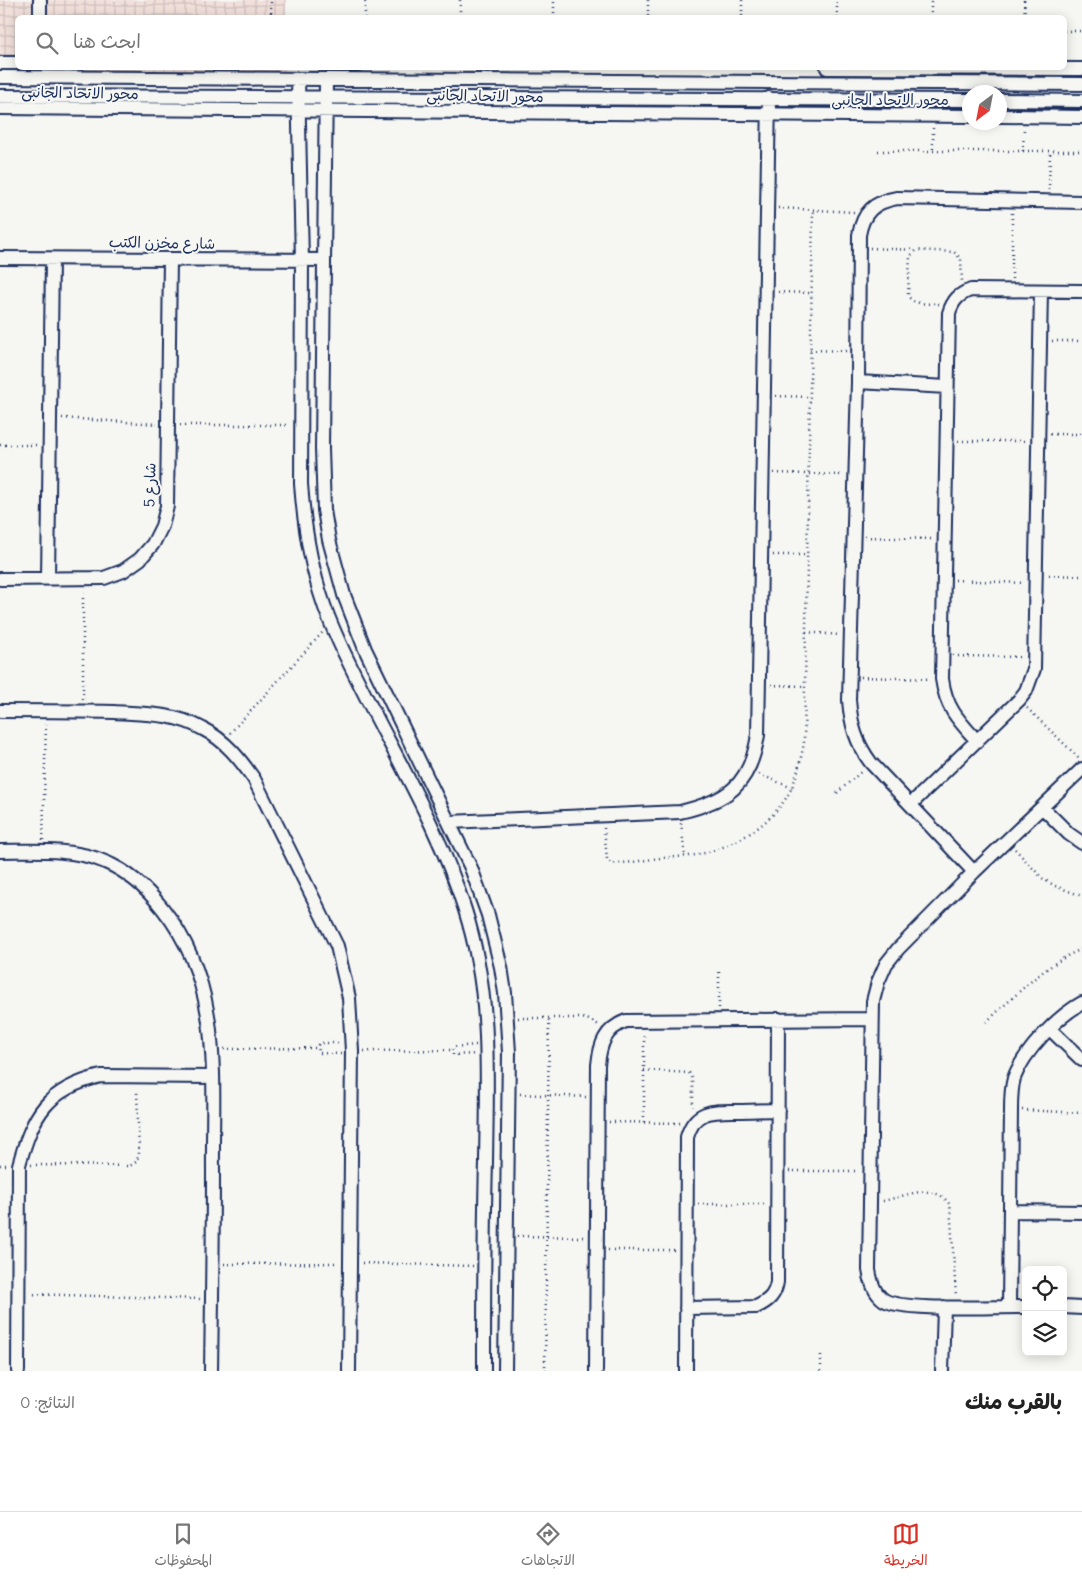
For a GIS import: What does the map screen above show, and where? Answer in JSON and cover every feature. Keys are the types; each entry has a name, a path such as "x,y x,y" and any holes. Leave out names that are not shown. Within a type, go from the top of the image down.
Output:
{"street":[{"path":"40,0 40,15"},
{"name":"محور الاتحاد الجانبى","path":"0,63 15,63"},
{"path":"1067,69 1082,69"},
{"path":"40,72 40,96"},
{"path":"0,77 40,72 298,79 1082,84"},
{"path":"298,79 302,261 301,484 308,545 331,623 421,805 456,884 474,943 481,977 488,1049 484,1371"},
{"path":"326,79 322,481 329,540 344,595 365,649 471,868 488,915 501,967 507,1018 509,1094 505,1371"},
{"path":"0,96 299,98 326,105 769,98 962,100"},
{"path":"449,822 680,812 721,799 736,787 749,770 755,754 758,735 760,685 769,98"},
{"path":"1007,100 1082,100"},
{"name":"محور الاتحاد الجانبى","path":"0,108 300,111 326,105 769,116 962,116"},
{"path":"1007,116 1082,117"},
{"path":"974,872 871,763 858,742 850,719 861,224 867,213 875,205 885,200 897,198 1082,202"},
{"name":"شارع مخزن الكتب","path":"0,258 324,260"},
{"path":"48,579 52,258"},
{"name":"شارع 5","path":"0,579 104,578 123,570 140,559 153,544 162,526 167,506 170,259"},
{"path":"977,741 954,716 944,692 942,679 948,322 952,305 956,298 971,290 1082,291"},
{"path":"911,804 1019,700 1030,680 1034,657 1041,291"},
{"path":"858,382 947,387"},
{"path":"0,711 83,711 163,714 198,726 222,742 238,757 254,779 337,946 349,998 352,1049 349,1371"},
{"path":"1022,1307 951,1307 894,1304 884,1299 876,1291 871,1281 869,1270 873,1001 878,982 886,964 911,934 1082,769"},
{"path":"1043,808 1070,834 1082,842"},
{"path":"0,850 84,854 106,862 140,884 171,919 183,939 202,983 208,1009 213,1049 211,1371"},
{"path":"1009,1307 1011,1093 1018,1069 1025,1058 1063,1015 1082,1003"},
{"path":"686,1308 756,1307 771,1298 776,1290 778,1019"},
{"path":"596,1371 597,1122 599,1053 603,1038 613,1027 626,1021 872,1019"},
{"path":"1050,1029 1082,1060"},
{"path":"18,1371 19,1165 27,1135 35,1120 44,1107 56,1096 85,1080 102,1076 212,1077"},
{"path":"686,1371 687,1137 693,1123 698,1118 712,1111 778,1110"},
{"path":"1010,1211 1082,1212"},
{"path":"942,1371 951,1307"},
{"path":"1067,1307 1082,1308"}],"path":[{"path":"270,15 271,0"},
{"path":"365,0 365,15"},
{"path":"460,0 460,15"},
{"path":"554,0 554,15"},
{"path":"648,0 648,15"},
{"path":"742,0 742,15"},
{"path":"837,0 837,15"},
{"path":"931,0 931,15"},
{"path":"1024,0 1024,15"},
{"path":"1067,31 1082,31"},
{"path":"933,116 933,151"},
{"path":"1023,151 1024,116"},
{"path":"878,151 1082,152"},
{"path":"1049,202 1050,151"},
{"path":"1012,201 1012,291"},
{"path":"768,207 867,213"},
{"path":"859,247 954,252 961,259 963,293"},
{"path":"917,250 910,256 908,295 910,300 913,302 952,305"},
{"path":"766,292 811,293"},
{"path":"1040,341 1082,341"},
{"path":"810,350 858,352"},
{"path":"764,396 810,397"},
{"path":"946,441 1082,434"},
{"path":"0,445 49,444"},
{"path":"763,472 855,476"},
{"path":"854,537 944,539"},
{"path":"762,554 807,555"},
{"path":"943,580 1036,579 1082,576"},
{"path":"83,578 83,711"},
{"path":"222,742 331,623"},
{"path":"806,632 851,635"},
{"path":"942,656 1034,657"},
{"path":"850,677 942,679"},
{"path":"760,685 805,686"},
{"path":"1019,700 1082,760"},
{"path":"43,851 46,711"},
{"path":"838,793 871,763"},
{"path":"749,770 792,788"},
{"path":"680,812 685,856"},
{"path":"1007,841 1042,878 1055,886 1082,896"},
{"path":"986,1022 1057,960 1082,949"},
{"path":"719,972 720,1020"},
{"path":"507,1018 587,1019 595,1022 607,1033"},
{"path":"545,1371 549,1018"},
{"path":"644,1020 644,1122"},
{"path":"352,1049 318,1044 318,1052 321,1054 352,1049 453,1050"},
{"path":"454,1046 488,1049 455,1055 453,1055 454,1046"},
{"path":"213,1049 318,1048"},
{"path":"597,1122 693,1123 693,1078 691,1075 685,1072 644,1070"},
{"path":"0,1165 130,1166 134,1164 138,1155 136,1076"},
{"path":"509,1094 598,1097"},
{"path":"1011,1110 1082,1113"},
{"path":"778,1171 870,1171"},
{"path":"870,1205 930,1191 938,1193 945,1198 950,1205 951,1307"},
{"path":"687,1204 777,1204"},
{"path":"506,1236 547,1237 597,1244 687,1250"},
{"path":"18,1294 212,1299"},
{"path":"821,1353 821,1371"}],"shaded area":[{"path":"0,0 286,0 286,15 15,15 15,70 285,70 285,87 0,85"}]}
